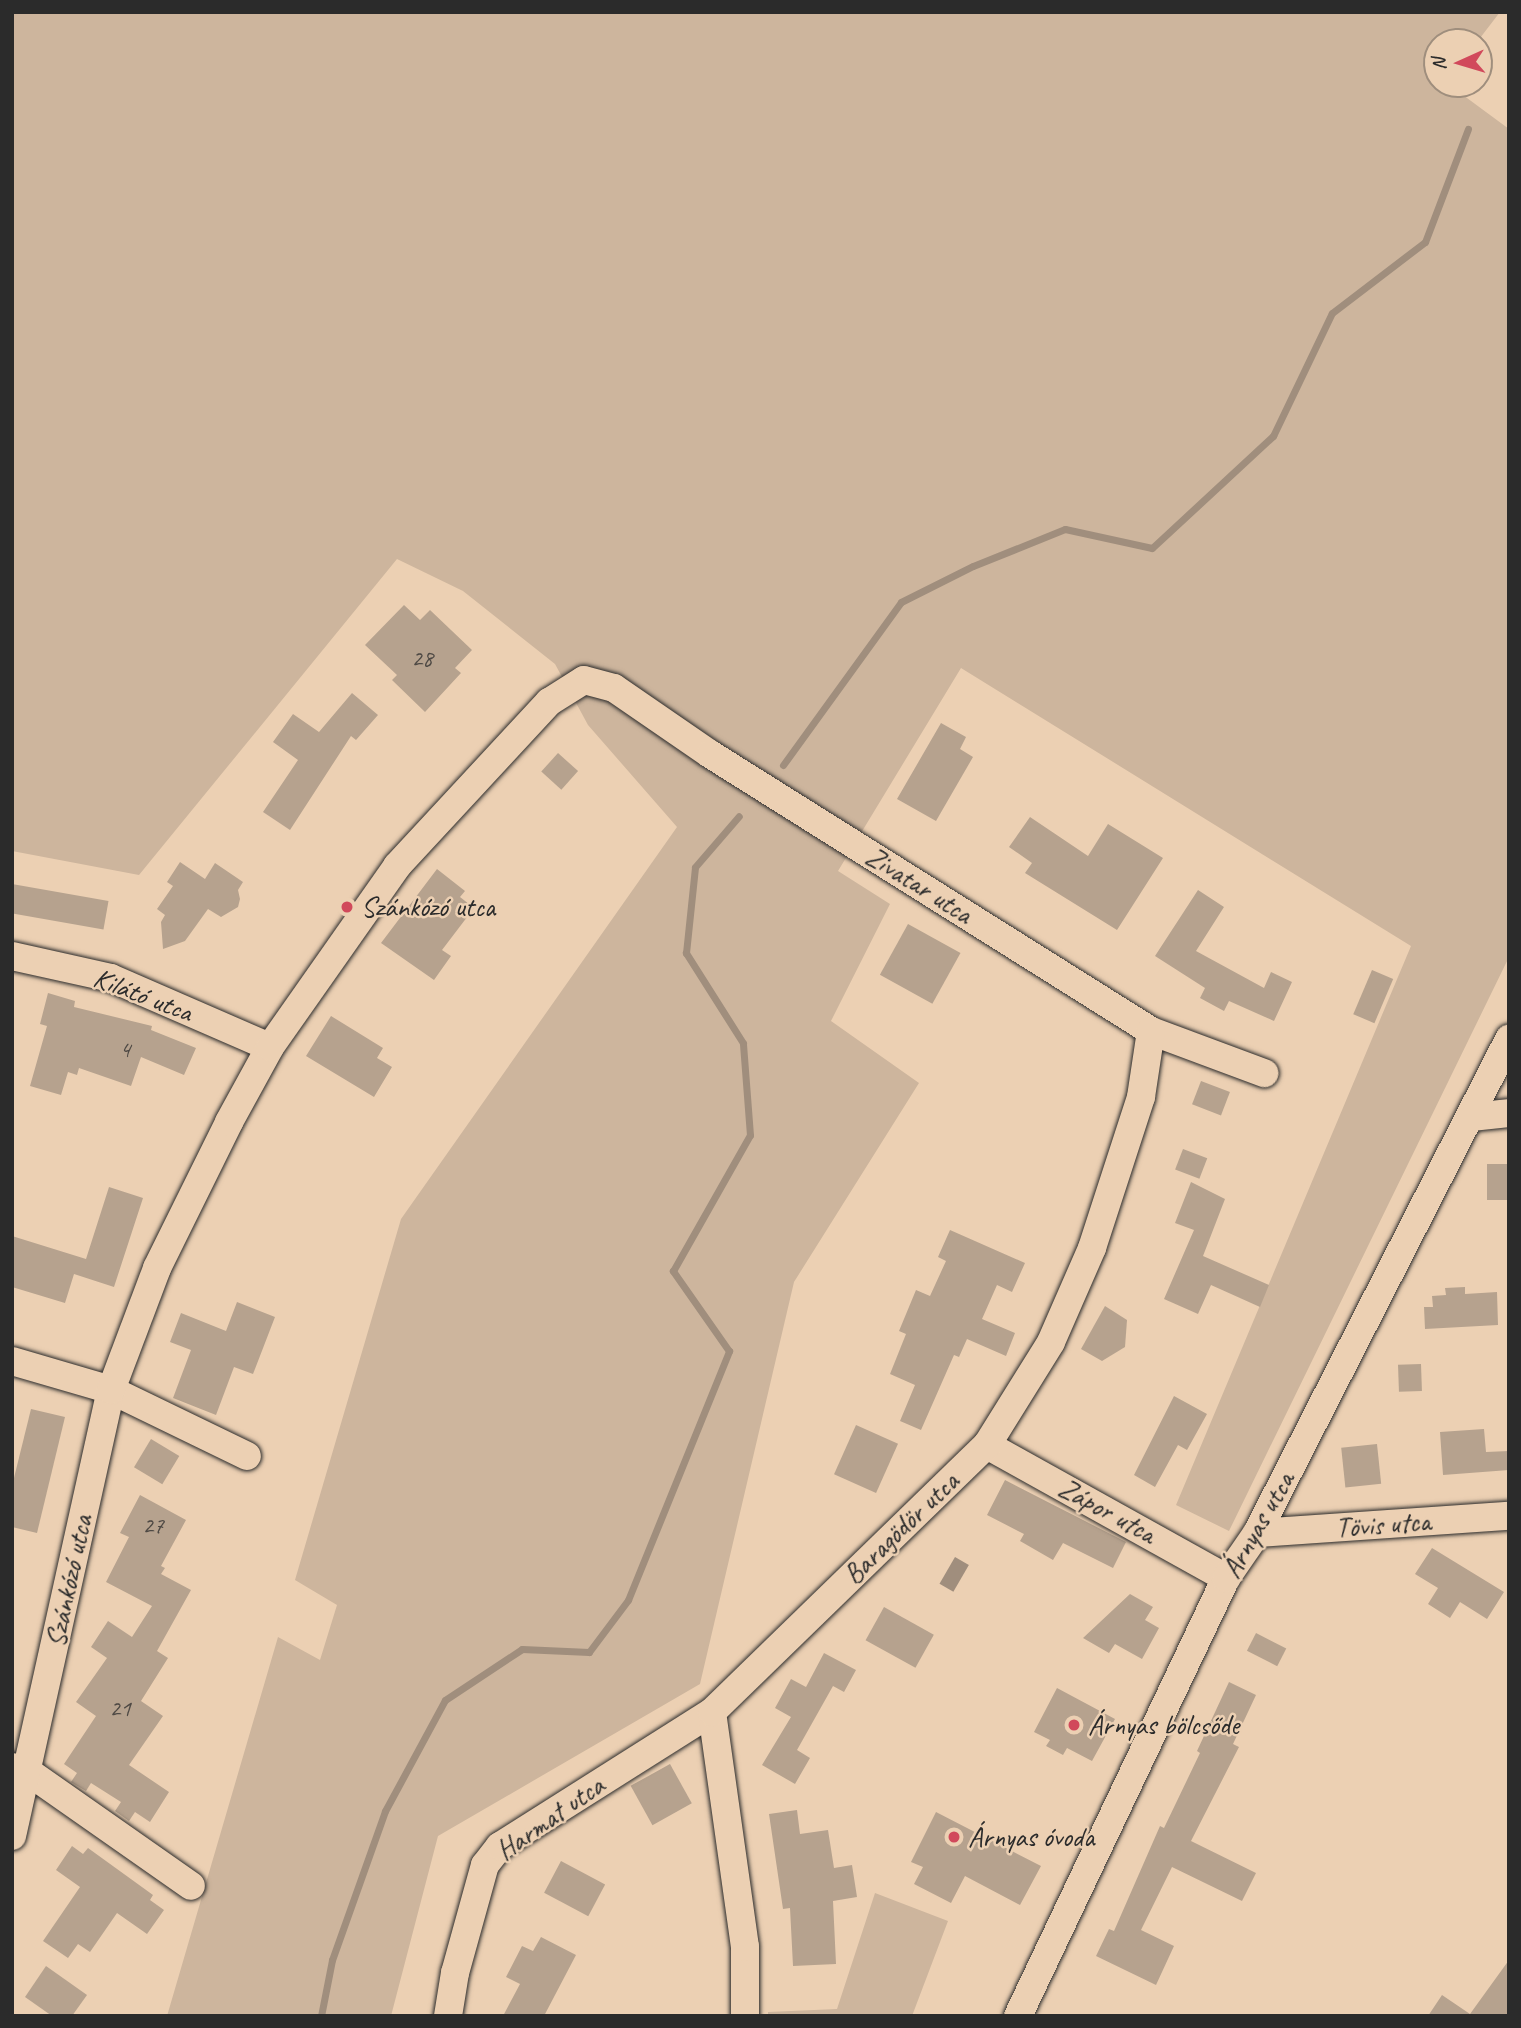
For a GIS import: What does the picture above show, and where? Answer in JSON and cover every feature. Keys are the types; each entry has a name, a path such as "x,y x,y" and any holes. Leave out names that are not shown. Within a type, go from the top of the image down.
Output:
{"street":[{"name":"Zivatar utca","path":"584,680 614,688 710,754 1151,1031 1264,1073"},
{"name":"Szánkózó utca","path":"12,1836 20,1769 111,1390 157,1268 270,1047 397,866 549,702 584,680"},
{"name":"Kilátó utca","path":"12,956 111,978 270,1047"},
{"name":"Baragödör utca","path":"712,1712 987,1445 1051,1342 1092,1248 1141,1097 1151,1031"},
{"name":"Árnyas utca","path":"1018,2016 1226,1578 1257,1533 1509,1039"},
{"path":"1471,1117 1509,1114"},
{"path":"12,1361 111,1390 247,1456"},
{"name":"Zápor utca","path":"987,1445 1226,1578"},
{"name":"Tövis utca","path":"1257,1533 1509,1516"},
{"path":"712,1712 745,1947 745,2016"},
{"name":"Harmat utca","path":"448,2016 455,1973 485,1865 500,1846 712,1712"},
{"path":"20,1769 191,1886"}],"shaded area":[{"path":"12,12 1500,12 1488,28 1423,28 1423,98 1467,98 1509,129 1509,957 1229,1531 1176,1505 1411,946 961,668 838,871 890,904 831,1021 919,1083 794,1282 700,1684 438,1836 391,2016 167,2016 278,1637 320,1660 337,1605 295,1580 401,1219 677,827 588,725 555,664 463,591 397,559 139,875 12,851"},
{"path":"955,1557 969,1565 953,1592 940,1584"},
{"path":"875,1893 948,1921 912,2016 768,2016 768,2012 837,2009"}],"building":[{"path":"404,605 420,620 430,610 472,650 455,668 461,673 425,712 392,680 397,675 365,645"},
{"path":"352,693 378,715 356,740 351,736 290,830 263,812 298,760 273,742 293,714 319,732"},
{"path":"941,723 966,737 960,749 973,757 936,821 897,799"},
{"path":"558,753 578,771 561,790 541,772"},
{"path":"1030,817 1088,856 1108,824 1163,858 1117,930 1025,873 1032,863 1009,847"},
{"path":"180,862 205,879 215,863 243,882 238,890 240,899 238,907 221,917 208,909 185,941 163,949 161,922 165,915 157,909 173,886 167,882"},
{"path":"437,869 465,891 460,897 474,908 442,950 451,956 434,980 381,943"},
{"path":"12,884 109,901 103,930 12,913"},
{"path":"1198,890 1224,907 1196,951 1264,988 1271,972 1292,982 1274,1021 1229,1001 1224,1011 1200,998 1205,988 1155,956"},
{"path":"908,924 960,953 932,1004 880,975"},
{"path":"1372,970 1393,979 1374,1023 1353,1014"},
{"path":"48,993 75,1001 74,1007 152,1026 151,1030 196,1048 184,1075 141,1057 131,1086 79,1068 77,1075 68,1072 61,1095 30,1086 47,1026 40,1024"},
{"path":"331,1016 383,1048 377,1058 392,1067 374,1097 306,1056"},
{"path":"1201,1081 1230,1092 1221,1115 1192,1104"},
{"path":"1183,1149 1207,1158 1199,1179 1175,1170"},
{"path":"1487,1164 1509,1164 1509,1200 1487,1200"},
{"path":"1191,1182 1225,1199 1203,1256 1269,1285 1260,1307 1211,1285 1198,1314 1164,1299 1194,1230 1175,1223"},
{"path":"109,1187 143,1198 114,1287 74,1274 65,1303 12,1287 12,1236 86,1259"},
{"path":"950,1230 1025,1263 1012,1292 997,1285 982,1319 1015,1333 1006,1356 967,1339 959,1357 954,1355 921,1430 900,1421 915,1385 890,1374 906,1334 899,1331 916,1290 930,1296 946,1261 938,1257"},
{"path":"1465,1287 1465,1294 1497,1292 1498,1325 1425,1329 1424,1307 1433,1307 1432,1296 1446,1295 1445,1288"},
{"path":"237,1302 275,1317 253,1374 234,1367 216,1415 173,1398 191,1350 170,1342 181,1313 226,1331"},
{"path":"1105,1306 1127,1320 1125,1347 1102,1361 1081,1349"},
{"path":"1421,1364 1422,1391 1399,1392 1398,1365"},
{"path":"1174,1396 1207,1414 1187,1450 1178,1445 1155,1487 1134,1475"},
{"path":"31,1409 65,1417 37,1533 12,1527 12,1486"},
{"path":"856,1425 898,1444 876,1493 834,1474"},
{"path":"1484,1429 1486,1452 1509,1451 1509,1470 1443,1475 1440,1432"},
{"path":"151,1439 179,1456 162,1484 134,1467"},
{"path":"1377,1444 1381,1484 1345,1488 1341,1448"},
{"path":"1005,1480 1126,1542 1113,1568 1063,1543 1053,1560 1020,1541 1024,1534 987,1515"},
{"path":"140,1495 186,1520 161,1566 165,1568 161,1574 191,1590 157,1651 168,1658 141,1701 163,1716 129,1765 169,1792 150,1822 135,1812 129,1821 115,1811 121,1802 91,1783 86,1791 71,1782 77,1773 64,1764 96,1716 76,1702 107,1658 91,1647 108,1621 132,1637 152,1606 106,1582 129,1537 120,1533"},
{"path":"1432,1548 1504,1592 1487,1619 1460,1602 1450,1618 1428,1604 1438,1588 1415,1574"},
{"path":"1130,1594 1153,1607 1145,1620 1159,1628 1142,1659 1115,1644 1109,1653 1083,1638"},
{"path":"884,1607 934,1635 915,1668 866,1640"},
{"path":"1256,1633 1286,1648 1277,1666 1247,1651"},
{"path":"824,1653 856,1670 844,1692 833,1686 797,1750 810,1758 795,1784 762,1765 791,1717 775,1708 791,1679 806,1687"},
{"path":"1229,1682 1256,1695 1233,1744 1239,1747 1191,1841 1256,1873 1242,1901 1172,1867 1141,1930 1174,1946 1156,1985 1096,1956 1109,1929 1114,1931 1160,1826 1164,1828 1200,1753 1197,1751"},
{"name":"Árnyas bölcsőde","path":"1057,1688 1115,1719 1092,1761 1067,1748 1063,1755 1046,1746 1050,1740 1034,1732"},
{"path":"670,1764 692,1803 652,1825 631,1786"},
{"path":"797,1810 800,1834 828,1830 834,1868 852,1865 857,1897 833,1901 836,1964 793,1966 790,1908 783,1909 769,1814"},
{"name":"Árnyas óvoda","path":"936,1812 1041,1866 1020,1905 965,1876 951,1903 914,1884 923,1867 911,1862"},
{"path":"72,1846 83,1854 88,1848 153,1895 150,1900 164,1910 147,1934 117,1913 90,1952 78,1944 68,1958 43,1941 80,1887 56,1870"},
{"path":"561,1861 605,1884 588,1916 544,1893"},
{"path":"541,1937 576,1955 544,2016 503,2016 520,1984 506,1977 522,1946 533,1951"},
{"path":"1509,1960 1509,2016 1428,2016 1442,1995 1470,2014"},
{"path":"46,1966 87,1995 72,2016 52,2016 25,1997"}],"waterway":[{"path":"783,765 901,602 973,566 1065,529 1152,548 1273,436 1332,313 1425,242 1468,129"},
{"path":"321,2016 332,1960 385,1811 445,1700 522,1649 589,1652 628,1600 729,1351 673,1271 750,1135 743,1043 686,953 695,867 739,816"}],"place":[{"name":"Szánkózó utca","path":"347,907"},
{"name":"Árnyas bölcsőde","path":"1074,1725"},
{"name":"Árnyas óvoda","path":"954,1837"}]}
